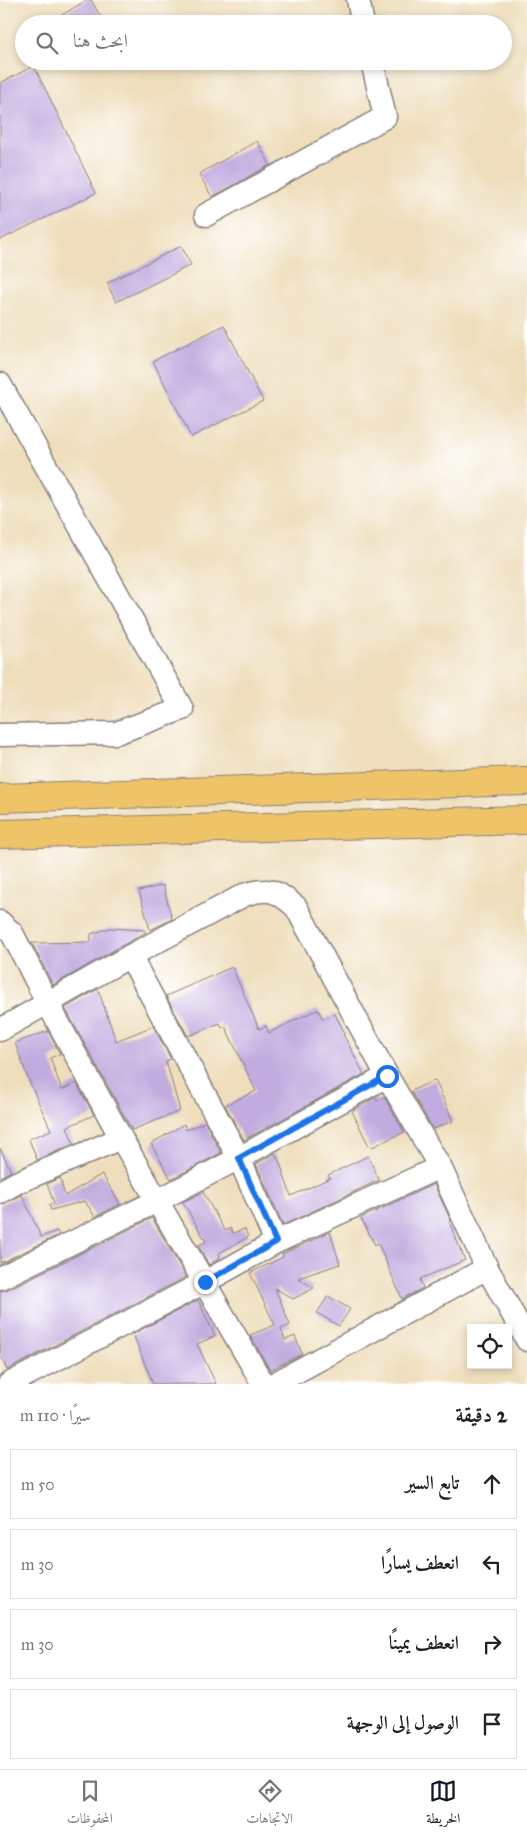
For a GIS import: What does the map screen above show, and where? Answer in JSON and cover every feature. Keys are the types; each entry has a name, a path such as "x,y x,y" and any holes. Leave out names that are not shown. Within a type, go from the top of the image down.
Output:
{"highway":[{"path":"0,798 527,781"},
{"path":"0,834 527,820"}],"street":[{"path":"358,0 361,15"},
{"path":"206,215 385,117 374,70"},
{"path":"0,384 182,709 116,733 0,735"},
{"path":"0,1030 130,956 244,895 261,890 282,895 296,907 387,1076 440,1167 487,1268 527,1340"},
{"path":"0,922 12,933 121,1138 262,1384"},
{"path":"130,956 239,1158 276,1242"},
{"path":"0,1278 157,1201 387,1076"},
{"path":"0,1192 16,1183 121,1138"},
{"path":"9,1384 205,1282 276,1242 440,1167"},
{"path":"274,1384 487,1268"}],"building":[{"path":"87,0 91,0 100,15 62,15"},
{"path":"26,70 36,70 96,193 0,240 0,83"},
{"path":"257,141 270,165 212,197 199,174"},
{"path":"181,246 191,265 116,302 107,283"},
{"path":"224,325 263,401 191,437 153,361"},
{"path":"163,885 172,919 150,930 139,891"},
{"path":"110,928 144,930 146,932 53,985 32,943 91,942 91,934"},
{"path":"232,967 259,1029 266,1026 269,1033 318,1009 323,1019 335,1014 345,1033 343,1034 364,1074 244,1140 225,1105 256,1091 225,1026 222,1028 220,1023 188,1036 166,996"},
{"path":"98,989 116,1041 153,1026 171,1059 166,1061 180,1111 132,1130 65,1008"},
{"path":"48,1031 60,1054 50,1058 62,1090 76,1083 94,1115 67,1127 74,1144 37,1160 29,1139 51,1130 29,1081 15,1043"},
{"path":"435,1080 453,1121 433,1129 411,1091"},
{"path":"376,1097 377,1101 384,1097 404,1132 370,1148 352,1111"},
{"path":"205,1122 221,1153 171,1179 151,1144 184,1124 186,1130"},
{"path":"0,1148 11,1171 0,1177"},
{"path":"275,1153 291,1196 330,1178 328,1175 368,1156 379,1180 283,1225 256,1164"},
{"path":"102,1174 120,1204 95,1217 85,1201 51,1210 49,1205 54,1203 47,1184 60,1178 65,1196"},
{"path":"434,1184 451,1221 449,1222 465,1260 420,1279 423,1288 402,1299 378,1243 375,1245 361,1218"},
{"path":"203,1192 225,1231 230,1228 233,1233 245,1229 248,1237 219,1253 220,1258 209,1265 198,1245 206,1242 183,1202"},
{"path":"22,1195 41,1237 57,1231 59,1235 0,1263 0,1205"},
{"path":"152,1218 186,1277 7,1370 0,1354 0,1291 6,1290 109,1241"},
{"path":"330,1232 340,1264 298,1278 314,1288 293,1299 275,1288 290,1325 281,1329 285,1340 295,1336 302,1354 270,1370 250,1335 275,1325 250,1273 283,1257 282,1254"},
{"path":"328,1296 350,1309 339,1326 317,1313"},
{"path":"198,1300 215,1336 197,1344 216,1384 153,1384 133,1334"}],"route":[{"path":"205,1282 276,1242 239,1158 387,1076"}]}
